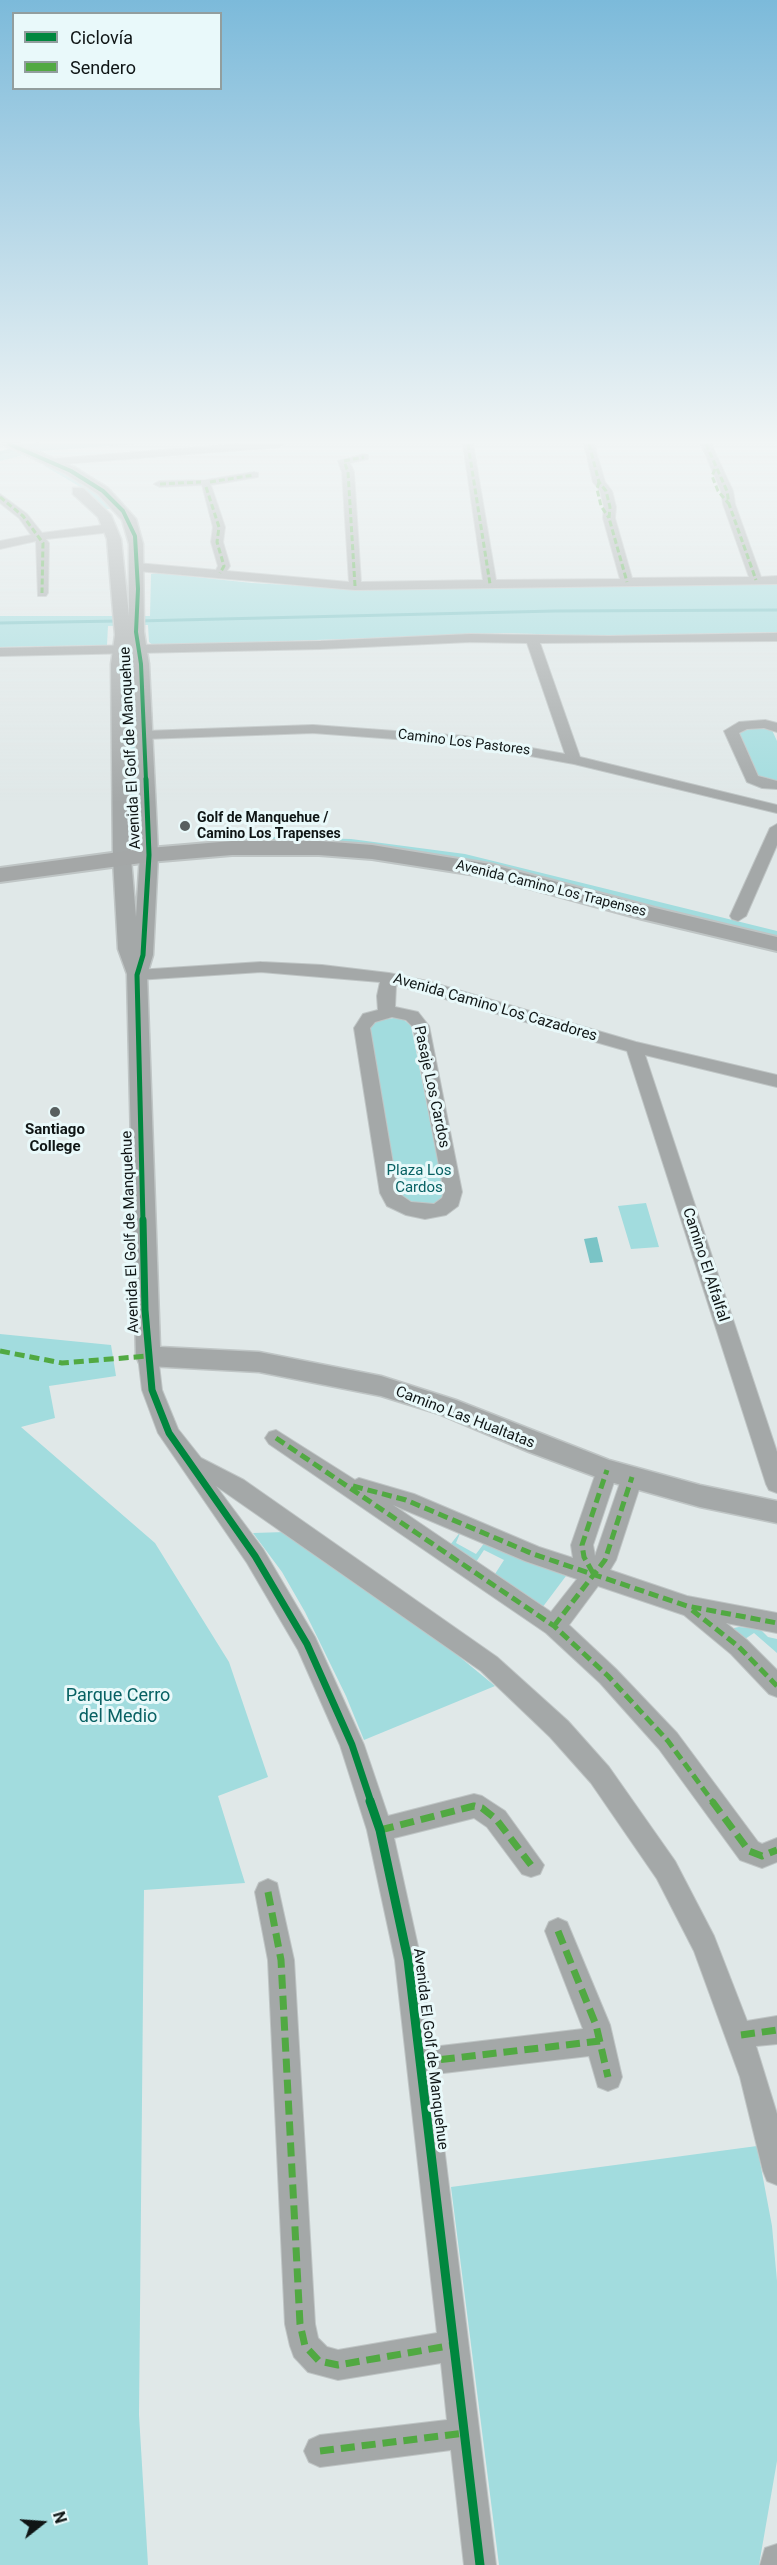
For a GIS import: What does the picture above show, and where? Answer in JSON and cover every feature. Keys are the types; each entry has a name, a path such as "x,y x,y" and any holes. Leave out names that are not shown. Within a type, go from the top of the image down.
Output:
{"main road":[{"name":"Avenida Camino Los Trapenses","path":"0,856 350,833 465,847 777,924"},
{"name":"Avenida Camino Los Trapenses","path":"232,839 454,863 777,944"},
{"name":"Avenida Camino Los Trapenses","path":"0,874 122,849"}],"street":[{"path":"42,593 43,564"},
{"name":"Avenida El Golf de Manquehue","path":"112,564 117,593 129,608"},
{"name":"Avenida El Golf de Manquehue","path":"137,564 126,638 122,849 128,949 137,975"},
{"path":"150,564 355,586 777,580"},
{"path":"220,573 223,564"},
{"path":"354,564 355,586"},
{"path":"487,564 490,584"},
{"path":"622,564 627,582"},
{"path":"750,564 756,580"},
{"path":"139,650 448,638 777,637"},
{"path":"0,652 126,638"},
{"name":"Avenida El Golf de Manquehue","path":"126,638 139,650 149,846 144,948 137,975 148,1356 153,1390 163,1420 180,1449 193,1464 209,1493 269,1578 307,1644 352,1745 380,1830 402,1926 480,2565"},
{"path":"532,639 574,760"},
{"path":"773,808 777,788 752,779 731,731 744,725 765,724 777,728"},
{"name":"Camino Los Pastores","path":"144,735 270,729 370,732 473,742 574,760 773,808"},
{"path":"738,916 777,828"},
{"name":"Avenida Camino Los Cazadores","path":"137,975 261,967 322,970 389,978 427,986 634,1047 777,1082"},
{"path":"387,1013 386,996 389,978"},
{"name":"Pasaje Los Cardos","path":"387,1013 405,1013 416,1019 421,1026 453,1192 451,1201 439,1210 425,1212 406,1208 394,1201 389,1193 362,1033 366,1021 387,1013"},
{"name":"Camino El Alfalfal","path":"634,1047 777,1484"},
{"name":"Camino Las Hualtatas","path":"148,1356 260,1362 361,1381 447,1407 538,1445 607,1470 700,1496 777,1512"},
{"path":"276,1438 554,1626 637,1705 699,1780 748,1851 762,1856 777,1850"},
{"name":"Avenida El Golf de Manquehue","path":"193,1464 236,1486 462,1643 511,1683 559,1729 615,1795 666,1870 705,1945 741,2035 772,2124 777,2171"},
{"path":"593,1573 584,1557 582,1545 607,1470"},
{"path":"554,1626 593,1573 602,1565 608,1553 632,1477"},
{"path":"348,1485 406,1500 533,1554 687,1606 777,1623"},
{"path":"687,1606 739,1647 777,1686"},
{"path":"380,1830 474,1806 490,1813 496,1819 531,1865"},
{"path":"268,1892 281,1960 300,2325 305,2346 319,2361 338,2365 454,2345"},
{"path":"558,1931 600,2041 608,2077"},
{"path":"741,2035 777,2030"},
{"path":"420,2062 600,2041"},
{"path":"320,2451 465,2433"},
{"path":"776,2565 777,2560"}],"green space":[{"path":"151,574 252,583 379,590 777,582 777,632 599,636 505,633 154,646 149,642 148,625 108,626 107,645 0,647 0,616 150,616"},
{"path":"128,677 135,679 141,825 130,826 125,680"},
{"path":"765,727 772,730 777,741 777,781 759,779 739,733 742,729"},
{"path":"238,836 351,839 465,854 777,931 777,937 472,861 362,845 232,841 232,838"},
{"name":"Plaza Los Cardos","path":"403,1019 411,1026 444,1191 443,1199 433,1205 412,1203 399,1194 369,1028 374,1021"},
{"path":"646,1203 659,1247 631,1249 618,1206"},
{"name":"Parque Cerro del Medio","path":"0,1334 111,1345 116,1376 49,1386 55,1418 21,1427 155,1543 229,1662 268,1777 218,1796 245,1883 144,1890 139,2415 148,2565 0,2565"},
{"path":"461,1531 456,1543 476,1554 485,1542 566,1576 542,1608 495,1574 504,1560 484,1550 476,1562 450,1545"},
{"path":"285,1532 444,1644 495,1686 364,1740 346,1696 305,1612 282,1572 253,1533"},
{"path":"734,1628 760,1629 768,1637 777,1639 777,1653 754,1633 742,1641 734,1631"},
{"path":"757,2146 772,2226 777,2281 777,2461 759,2565 499,2565 451,2187"}],"shaded area":[{"path":"597,1237 603,1262 590,1263 584,1239"}],"waterway":[{"path":"137,621 555,611 777,610"},
{"path":"0,623 118,621"}],"marked path":[{"path":"42,593 43,564"},
{"path":"220,573 223,564"},
{"path":"354,564 355,586"},
{"path":"487,564 490,584"},
{"path":"622,564 627,582"},
{"path":"750,564 756,580"},
{"path":"0,1351 62,1363 148,1356"},
{"path":"276,1438 554,1626 608,1676 668,1741 749,1851 762,1856 777,1850"},
{"path":"593,1573 584,1557 582,1545 607,1470"},
{"path":"554,1626 605,1560 632,1477"},
{"path":"353,1486 406,1500 533,1554 687,1606 777,1623"},
{"path":"692,1610 739,1647 777,1686"},
{"path":"380,1830 474,1806 482,1808 496,1819 531,1865"},
{"path":"268,1892 281,1960 300,2324 305,2346 319,2361 338,2365 454,2345"},
{"path":"558,1931 596,2025 608,2077"},
{"path":"741,2035 777,2030"},
{"path":"420,2062 600,2041"},
{"path":"320,2451 465,2433"}],"cycle path":[{"path":"137,564 136,632 141,664 149,855 143,955 137,975 145,1310 152,1390 169,1433 193,1464 209,1493 255,1556 307,1644 352,1745 380,1830 408,1960 480,2565"}],"place":[{"name":"Golf de Manquehue / Camino Los Trapenses","path":"185,826"},
{"name":"Santiago College","path":"55,1112"}]}
